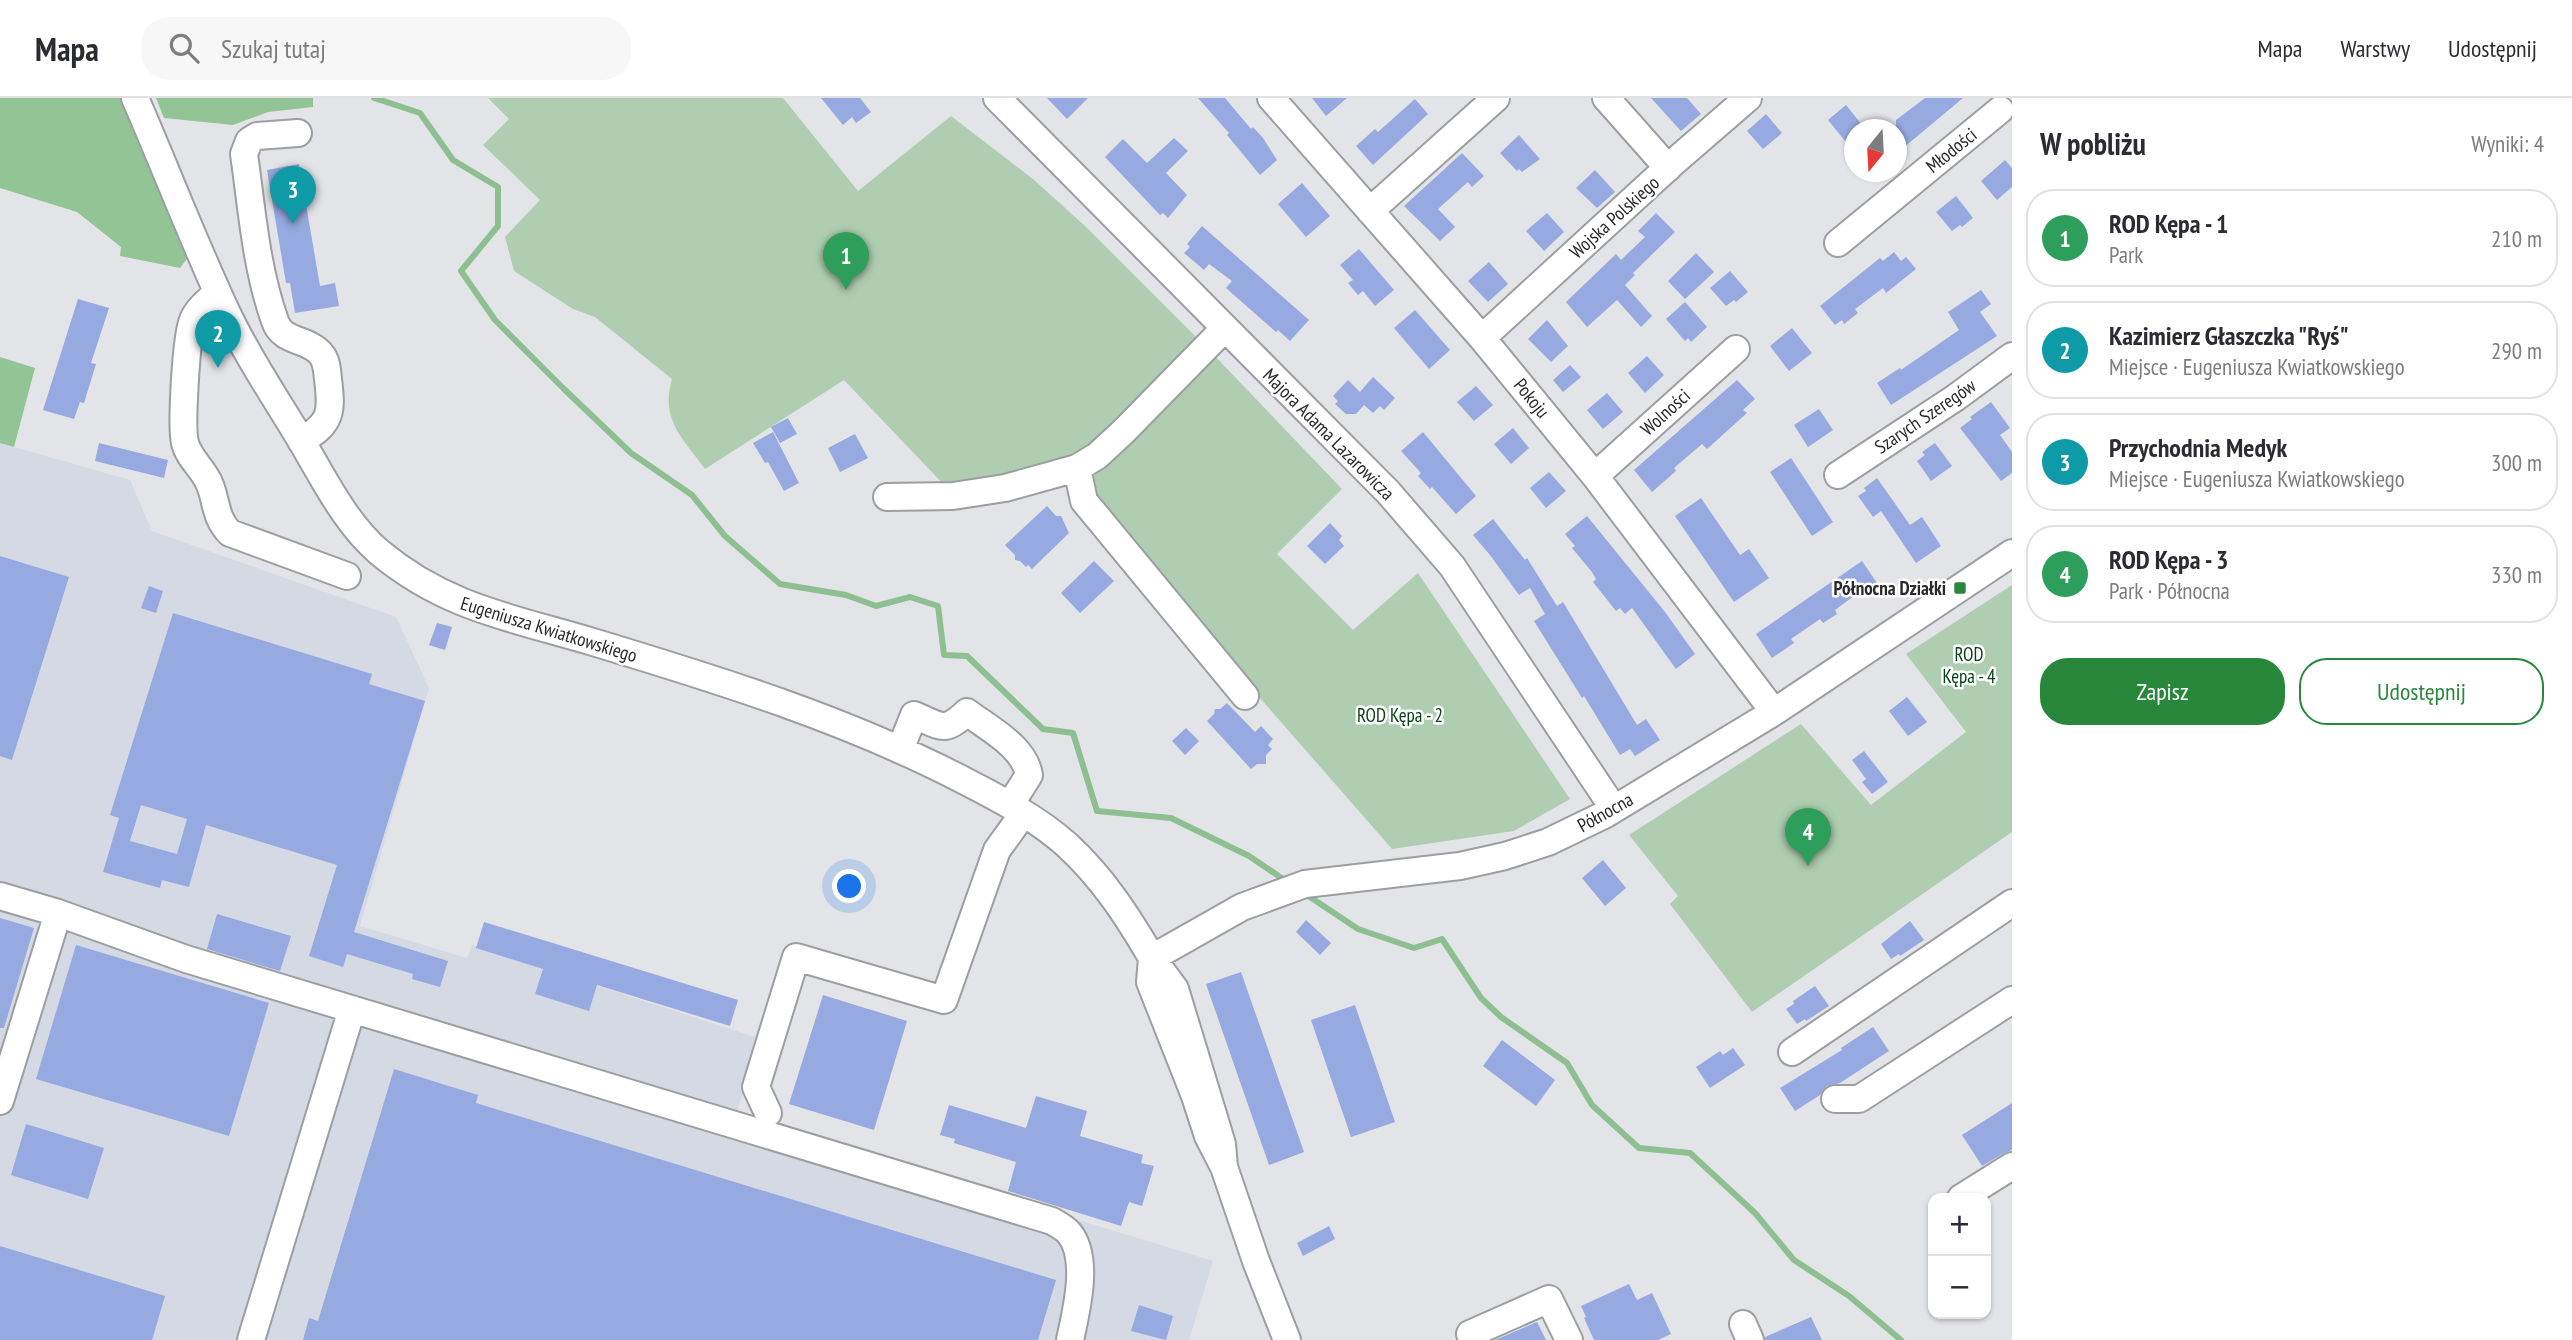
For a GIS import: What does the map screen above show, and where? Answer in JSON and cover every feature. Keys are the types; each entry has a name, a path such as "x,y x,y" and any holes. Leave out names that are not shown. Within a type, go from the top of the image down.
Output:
{"street":[{"name":"Eugeniusza Kwiatkowskiego","path":"135,98 228,316 345,511 375,549 428,588 476,609 572,635 722,682 900,750 940,768 1016,810 1065,843 1091,869 1118,901 1152,958 1175,989 1222,1144 1224,1167 1287,1340"},
{"name":"Majora Adama Lazarowicza","path":"997,98 1388,492 1452,566 1614,809"},
{"name":"Pokoju","path":"1271,98 1482,338 1595,475 1774,712"},
{"path":"1370,211 1496,98"},
{"path":"1606,98 1668,168"},
{"name":"Wojska Polskiego","path":"1482,338 1748,98"},
{"name":"Młodości","path":"1838,243 2001,112"},
{"path":"298,133 257,136 249,141 244,154 263,282 276,325 285,335 313,347 326,363 330,413 324,424 301,441"},
{"path":"218,293 199,310 190,328 186,370 186,447 206,476 217,514 230,533 347,576"},
{"path":"887,497 953,496 1005,488 1077,468 1097,456 1123,432 1225,328"},
{"name":"Wolności","path":"1595,475 1735,349"},
{"name":"Szarych Szeregów","path":"1838,475 1955,398 2012,356"},
{"path":"1077,468 1084,501 1245,696"},
{"name":"Północna","path":"1152,958 1242,907 1293,887 1460,866 1506,856 1548,842 1614,809 1774,712 2012,554"},
{"path":"768,1114 756,1087 796,957 944,1000 1028,775 1027,762 1015,749 967,712 953,725 946,727 914,715 900,750"},
{"path":"0,896 186,959 1052,1221 1069,1233 1078,1250 1080,1272 1070,1340"},
{"path":"1792,1052 2012,903"},
{"path":"0,1101 58,914"},
{"path":"1835,1099 1859,1099 2012,1000"},
{"path":"251,1340 352,1009"},
{"path":"1969,1193 2012,1166"},
{"path":"1473,1340 1470,1334 1549,1299 1569,1340"}],"shaded area":[{"path":"0,443 130,480 152,531 396,617 429,688 360,926 467,958 472,945 758,1038 736,1115 1213,1261 1189,1340 0,1340"}],"green space":[{"path":"0,98 121,98 190,255 180,268 120,256 121,247 77,212 0,188"},
{"path":"156,98 313,98 313,107 268,112 233,125 164,118"},
{"path":"488,98 783,98 858,191 951,116 1033,179 1085,226 1201,342 1082,459 949,490 844,380 705,469 681,437 671,417 669,393 672,379 595,317 573,309 514,271 505,237 540,200 483,145 509,119"},
{"name":"ROD Kępa - 2","path":"1212,353 1342,489 1277,554 1353,630 1418,573 1570,799 1514,831 1392,849 1093,507 1086,479"},
{"path":"0,357 35,368 14,447 0,443"},
{"name":"ROD Kępa - 4","path":"2012,585 2012,832 1752,1012 1670,904 1678,896 1629,835 1801,724 1871,805 1966,732 1906,654"}],"building":[{"path":"821,98 860,98 871,112 856,123 852,117 843,125"},
{"path":"1047,98 1088,98 1067,119"},
{"path":"1198,98 1225,98 1251,129 1253,127 1263,138 1277,160 1260,175 1227,135 1229,133"},
{"path":"1312,98 1347,98 1326,116"},
{"path":"1651,98 1687,98 1701,114 1681,131"},
{"path":"1925,98 1963,98 1907,145 1907,119 1897,119"},
{"path":"1415,99 1428,114 1373,165 1356,146 1375,129 1378,132"},
{"path":"1846,105 1857,119 1844,119 1844,140 1828,120"},
{"path":"1766,114 1782,133 1763,149 1747,131"},
{"path":"1519,135 1540,159 1522,172 1519,169 1517,171 1500,153"},
{"path":"1174,138 1188,151 1166,173 1187,195 1168,218 1163,213 1160,215 1105,157 1123,139 1147,163"},
{"path":"1462,153 1484,176 1472,187 1468,182 1438,209 1455,227 1440,241 1404,206"},
{"path":"2005,160 2012,168 2012,187 1997,200 1981,181"},
{"path":"299,164 320,286 335,283 339,306 295,313 290,283 286,283 267,170"},
{"path":"1595,170 1615,192 1597,208 1576,188"},
{"path":"1302,183 1330,216 1306,237 1278,204"},
{"path":"1956,196 1973,218 1952,231 1936,212"},
{"path":"1547,213 1564,232 1544,251 1526,231"},
{"path":"1656,213 1675,232 1633,273 1635,275 1625,285 1652,316 1641,327 1617,300 1587,327 1566,302 1616,254 1621,260 1645,237 1638,231"},
{"path":"1202,226 1309,320 1290,341 1226,288 1232,281 1209,264 1204,270 1184,253 1190,247 1187,244"},
{"path":"1359,249 1394,290 1375,306 1363,291 1358,295 1348,283 1353,280 1340,265"},
{"path":"1894,252 1901,261 1906,257 1916,269 1886,293 1883,288 1855,309 1858,313 1844,324 1842,320 1835,325 1820,306 1880,258 1883,261"},
{"path":"1696,253 1714,272 1685,299 1668,281"},
{"path":"1489,262 1508,284 1488,302 1468,281"},
{"path":"1730,271 1748,292 1726,306 1710,288"},
{"path":"1981,290 1991,304 1980,312 1997,336 1891,405 1877,383 1900,368 1901,370 1959,330 1948,312"},
{"path":"78,299 109,308 91,363 96,364 84,403 80,402 74,419 43,410"},
{"path":"1685,302 1707,327 1691,342 1688,338 1685,341 1666,319"},
{"path":"1415,310 1450,350 1429,369 1394,328"},
{"path":"1547,320 1568,346 1551,362 1528,339"},
{"path":"1792,328 1812,353 1789,371 1770,346"},
{"path":"1647,356 1664,375 1645,393 1628,373"},
{"path":"1570,365 1581,377 1563,392 1553,380"},
{"path":"1373,377 1395,398 1384,410 1380,406 1373,413 1364,405 1356,414 1346,414 1335,404 1338,401 1333,396 1348,380 1360,392"},
{"path":"1737,380 1755,399 1743,410 1747,413 1707,449 1702,444 1652,492 1634,470"},
{"path":"1476,386 1493,405 1474,421 1457,402"},
{"path":"1607,393 1623,412 1603,429 1587,410"},
{"path":"1991,402 2010,428 2000,435 2012,452 2012,473 2001,481 1960,428"},
{"path":"1819,409 1833,430 1808,447 1794,425"},
{"path":"788,418 797,434 780,443 771,427"},
{"path":"1513,428 1529,448 1511,464 1494,444"},
{"path":"773,432 799,483 784,491 768,462 765,463 753,443"},
{"path":"1423,432 1476,496 1456,514 1432,487 1430,489 1418,476 1421,473 1401,451"},
{"path":"855,434 868,458 840,472 828,448"},
{"path":"99,443 168,460 164,478 95,461"},
{"path":"1935,443 1952,466 1931,481 1917,461 1925,455 1922,452"},
{"path":"1791,458 1833,522 1812,536 1770,472"},
{"path":"1549,472 1566,491 1546,508 1530,488"},
{"path":"1877,478 1910,525 1922,517 1941,546 1916,563 1881,511 1873,517 1858,496"},
{"path":"1701,498 1740,555 1749,549 1769,578 1734,602 1675,516"},
{"path":"1047,506 1056,516 1061,516 1069,533 1032,569 1015,560 1015,555 1005,545"},
{"path":"1587,516 1665,612 1695,654 1676,669 1632,608 1625,614 1620,608 1616,611 1593,582 1596,579 1592,572 1572,548 1575,546 1565,534"},
{"path":"1493,519 1525,560 1527,558 1557,606 1563,602 1637,725 1646,719 1660,740 1635,756 1630,749 1620,755 1534,621 1545,614 1530,588 1519,595 1473,535"},
{"path":"1330,523 1342,536 1339,540 1344,546 1325,564 1307,546"},
{"path":"0,556 69,577 12,760 0,756"},
{"path":"1094,561 1114,581 1080,613 1061,593"},
{"path":"1862,561 1879,586 1866,595 1862,590 1835,610 1837,614 1823,623 1820,619 1791,639 1794,643 1772,658 1756,634"},
{"path":"149,586 163,591 156,613 141,608"},
{"path":"173,613 372,674 369,684 425,701 354,932 448,961 440,987 412,979 413,974 347,954 343,967 309,956 337,865 206,825 189,887 162,880 160,888 103,872 119,818 110,815","holes":["141,805 187,819 177,854 130,841"]},
{"path":"437,623 452,627 445,650 429,645"},
{"path":"1907,697 1927,722 1908,736 1889,711"},
{"path":"1227,703 1255,732 1261,726 1273,739 1268,745 1272,749 1266,755 1266,764 1257,764 1251,769 1207,721 1215,709 1220,709"},
{"path":"1186,728 1199,741 1185,755 1172,741"},
{"path":"1864,751 1888,782 1872,794 1862,782 1866,779 1852,760"},
{"path":"1603,860 1626,888 1605,906 1582,878"},
{"path":"217,914 291,936 280,971 207,949"},
{"path":"0,918 34,928 4,1028 0,1028"},
{"path":"1306,920 1331,943 1320,955 1296,932"},
{"path":"1910,921 1924,940 1891,959 1881,944"},
{"path":"484,922 738,1000 730,1026 597,985 589,1011 535,994 543,969 476,948"},
{"path":"76,945 269,1003 229,1136 36,1079"},
{"path":"1241,972 1304,1152 1269,1165 1206,984"},
{"path":"1815,986 1829,1006 1797,1024 1786,1009"},
{"path":"823,995 907,1021 874,1130 789,1104"},
{"path":"1355,1005 1395,1122 1351,1137 1311,1020"},
{"path":"1873,1027 1889,1051 1840,1083 1827,1086 1820,1095 1795,1111 1780,1088 1842,1050 1841,1048"},
{"path":"1502,1040 1555,1080 1536,1106 1483,1066"},
{"path":"1733,1048 1745,1065 1710,1088 1696,1067 1720,1051 1723,1055"},
{"path":"394,1069 478,1095 476,1103 1056,1280 1038,1340 303,1340 309,1318 318,1321"},
{"path":"1036,1096 1087,1111 1080,1136 1143,1155 1141,1163 1154,1166 1142,1206 1129,1202 1121,1226 1008,1191 1016,1162 954,1143 955,1139 940,1135 949,1105 1026,1128"},
{"path":"2012,1103 2012,1150 1982,1166 1962,1135"},
{"path":"26,1124 104,1148 88,1199 11,1175"},
{"path":"1329,1226 1335,1239 1303,1256 1297,1243"},
{"path":"0,1246 165,1296 152,1340 0,1340"},
{"path":"1629,1284 1637,1300 1652,1293 1671,1334 1658,1340 1594,1340 1581,1306"},
{"path":"1139,1305 1173,1316 1166,1340 1131,1331"},
{"path":"1811,1317 1822,1340 1765,1340 1765,1337"},
{"path":"1537,1322 1546,1340 1495,1340"}],"waterway":[{"path":"374,98 420,113 453,160 498,187 498,226 461,271 495,320 631,453 692,495 725,536 780,584 846,595 876,606 910,597 938,606 944,655 967,656 1043,729 1073,733 1097,811 1171,818 1249,856 1289,883"},
{"path":"1304,893 1358,929 1414,948 1442,939 1481,998 1501,1017 1567,1063 1592,1105 1639,1148 1690,1153 1755,1213 1794,1260 1849,1296 1901,1340"}],"place":[{"name":"Przychodnia Medyk","path":"293,224"},
{"name":"ROD Kępa - 1","path":"846,290"},
{"name":"Kazimierz Głaszczka \"Ryś\"","path":"218,368"},
{"name":"Północna Działki","path":"1960,588"},
{"name":"ROD Kępa - 3","path":"1808,866"}]}
